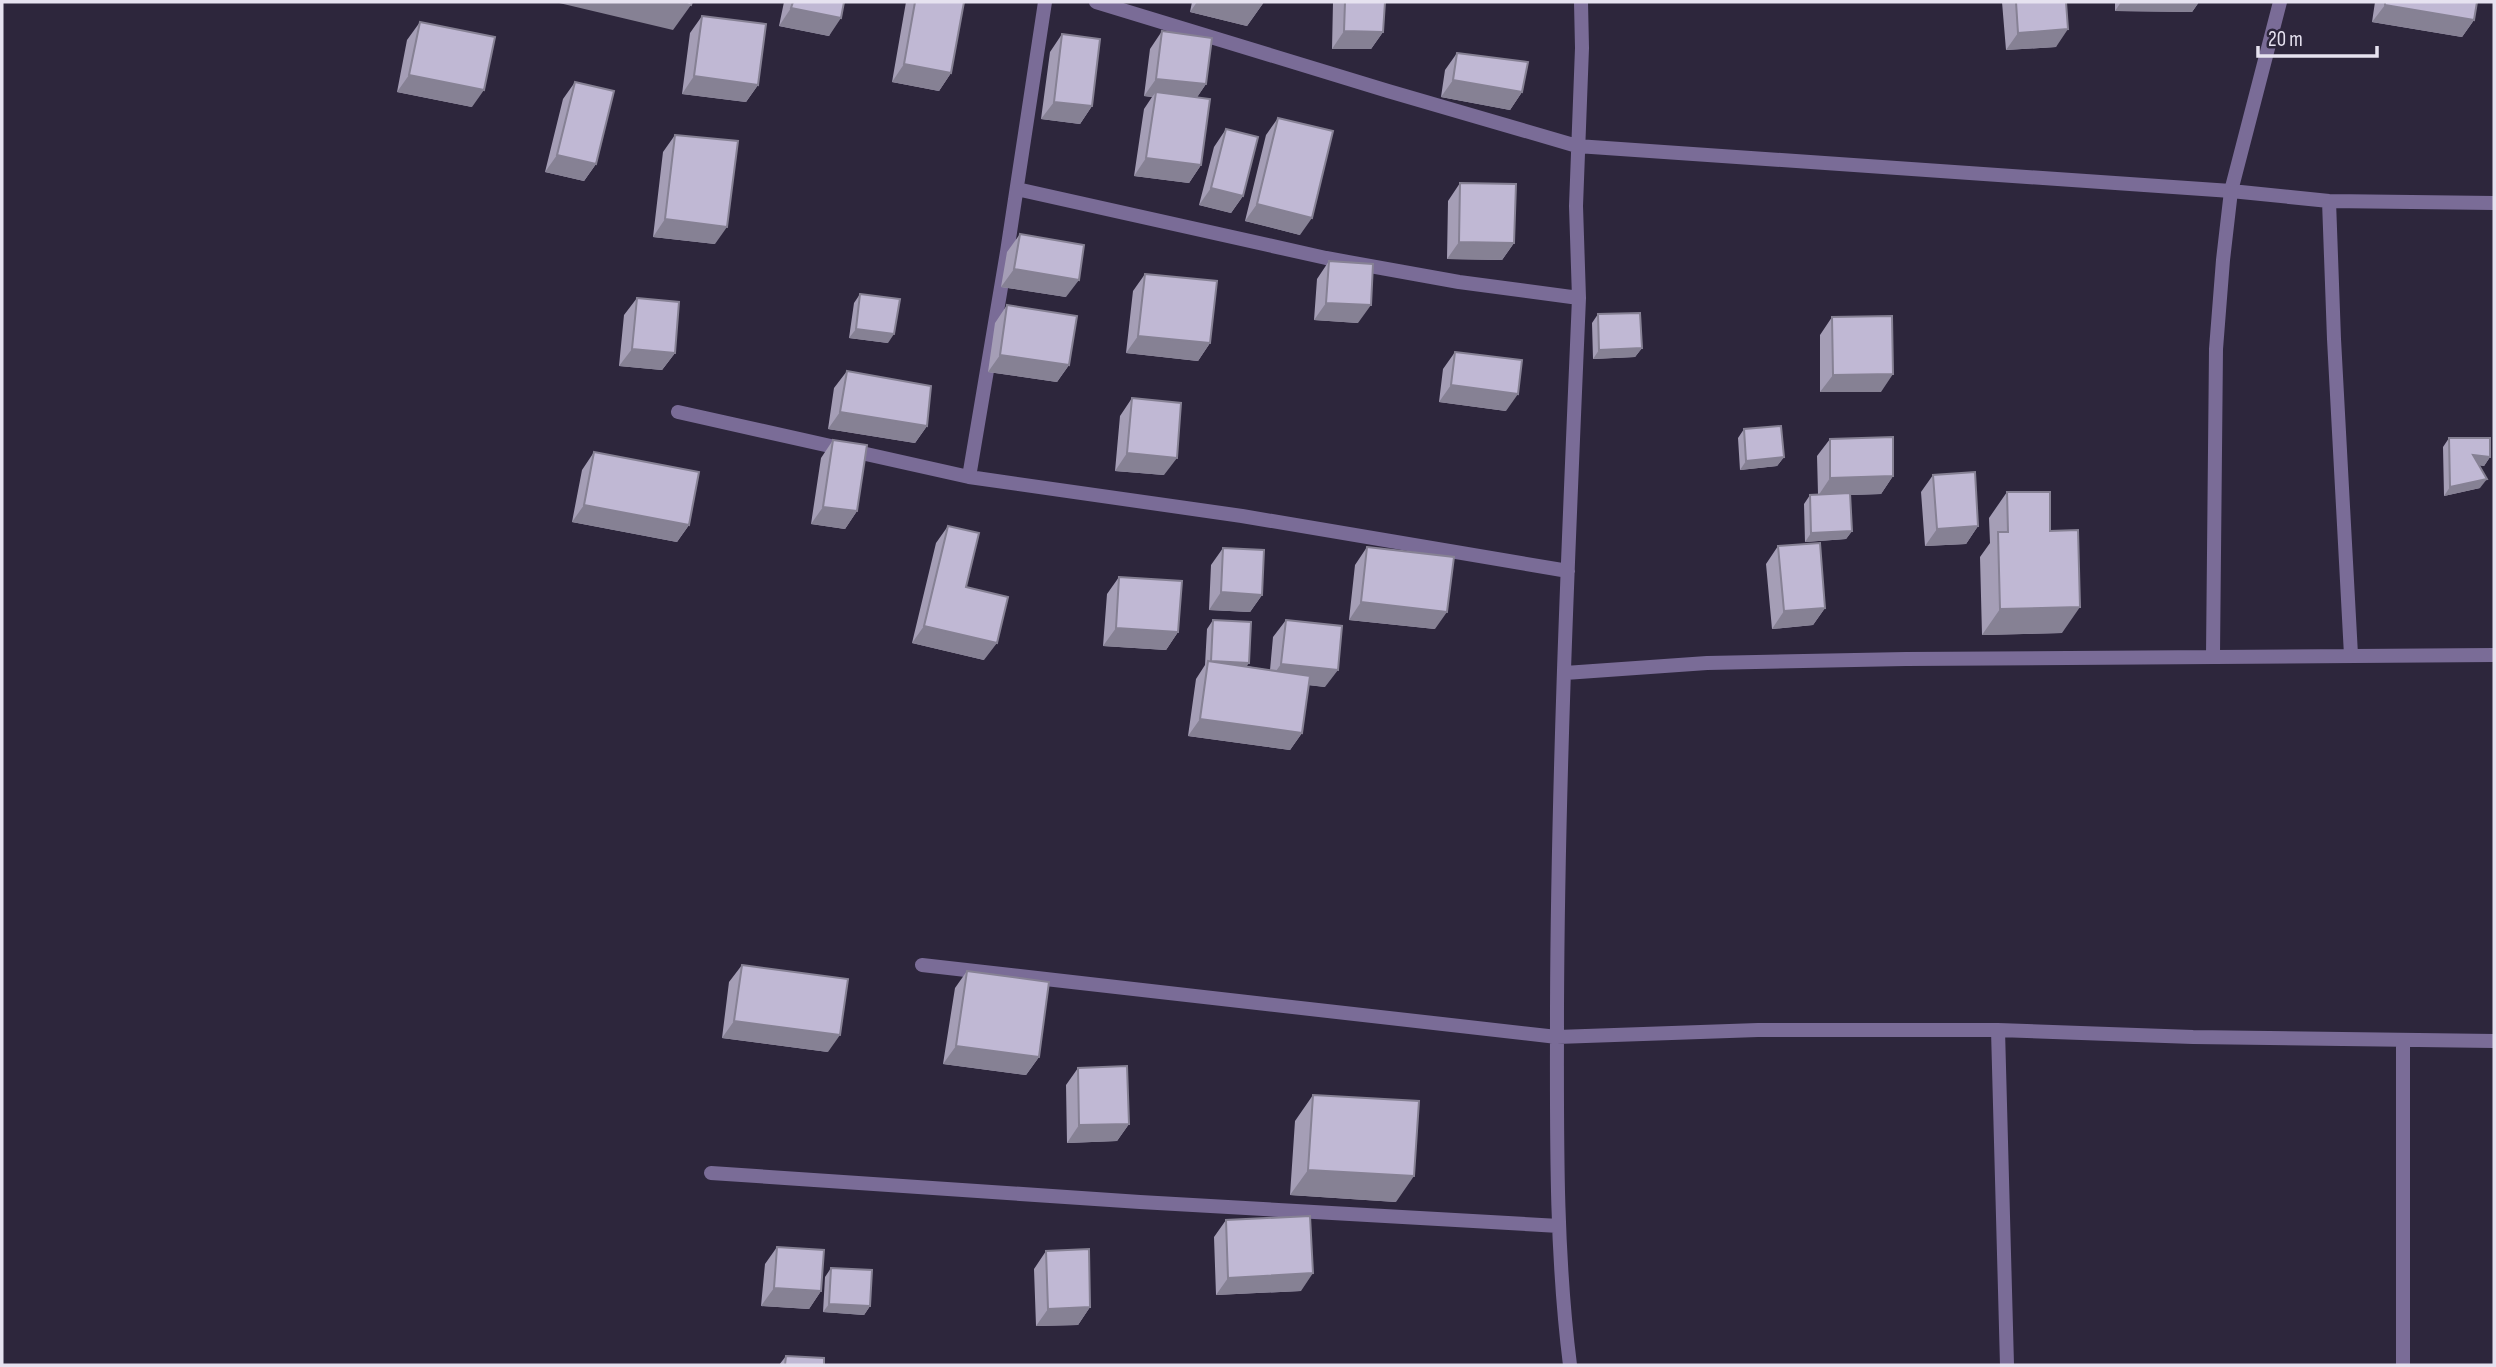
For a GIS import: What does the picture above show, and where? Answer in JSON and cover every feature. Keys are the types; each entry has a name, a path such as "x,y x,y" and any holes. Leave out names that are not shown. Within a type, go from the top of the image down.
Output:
{"street":[{"path":"969,477 1045,2"},
{"path":"1096,2 1577,146 2231,191 2329,201 2494,204"},
{"path":"1570,1365 1559,1226 1558,894 1578,298 1577,146 1582,48 1581,2"},
{"path":"2213,655 2216,349 2231,191 2280,2"},
{"path":"1017,189 1326,258 1459,282 1578,298"},
{"path":"2329,201 2351,654"},
{"path":"678,412 969,477 1242,516 1568,571"},
{"path":"1565,673 1707,663 2213,655 2494,655"},
{"path":"922,965 1557,1037 1758,1030 1998,1030 2193,1037 2494,1041"},
{"path":"1998,1030 2007,1365"},
{"path":"2403,1040 2403,1365"},
{"path":"711,1173 1140,1202 1559,1226"}],"building":[{"path":"793,2 844,2 841,18 791,8"},
{"path":"915,2 964,2 951,73 904,64"},
{"path":"1345,2 1385,2 1383,32 1344,31"},
{"path":"2016,2 2066,2 2068,29 2018,33"},
{"path":"2385,2 2477,2 2474,20 2385,5"},
{"path":"702,16 766,24 758,85 694,76"},
{"path":"420,22 495,37 484,90 409,75"},
{"path":"1162,31 1212,38 1206,84 1156,79"},
{"path":"1062,34 1100,39 1092,106 1054,102"},
{"path":"1457,53 1528,62 1522,92 1453,80"},
{"path":"575,82 614,91 596,164 557,155"},
{"path":"1156,92 1210,99 1201,165 1146,158"},
{"path":"1278,118 1333,131 1312,218 1257,204"},
{"path":"1226,129 1258,137 1243,196 1211,188"},
{"path":"675,135 738,141 727,227 665,219"},
{"path":"1460,183 1516,184 1514,243 1459,242"},
{"path":"1020,234 1084,245 1079,280 1014,269"},
{"path":"1329,261 1373,264 1371,305 1326,303"},
{"path":"1145,274 1217,281 1210,343 1138,336"},
{"path":"860,294 900,299 894,334 856,329"},
{"path":"637,298 679,302 675,353 632,349"},
{"path":"1007,305 1077,316 1069,365 1000,355"},
{"path":"1640,313 1642,348 1599,350 1598,314"},
{"path":"1892,316 1893,374 1833,375 1832,317"},
{"path":"1455,352 1522,360 1518,394 1451,385"},
{"path":"847,371 931,386 927,426 840,412"},
{"path":"1132,398 1181,403 1177,458 1127,453"},
{"path":"1781,426 1784,457 1746,461 1744,429"},
{"path":"1893,437 1893,476 1830,478 1830,439"},
{"path":"2449,438 2490,438 2490,457 2473,455 2487,479 2450,487"},
{"path":"833,440 867,445 857,511 823,507"},
{"path":"594,452 699,472 689,525 584,505"},
{"path":"1975,472 1978,526 1937,529 1933,475"},
{"path":"2007,492 2050,492 2050,531 2078,530 2080,607 2000,609 1998,532 2008,532"},
{"path":"1850,493 1852,531 1811,533 1810,495"},
{"path":"948,526 979,533 966,587 1008,597 997,643 924,626"},
{"path":"1820,543 1825,608 1784,611 1778,546"},
{"path":"1367,547 1454,557 1447,612 1361,602"},
{"path":"1223,548 1264,550 1262,595 1221,592"},
{"path":"1119,577 1182,581 1178,632 1116,628"},
{"path":"1213,620 1251,622 1249,663 1211,661"},
{"path":"1286,620 1342,626 1338,670 1281,664"},
{"path":"1208,661 1310,676 1302,733 1200,719"},
{"path":"742,965 848,979 840,1035 734,1021"},
{"path":"967,971 1049,982 1039,1057 956,1046"},
{"path":"1127,1066 1129,1124 1079,1125 1078,1068"},
{"path":"1313,1095 1419,1101 1414,1176 1308,1170"},
{"path":"1310,1216 1313,1273 1228,1278 1226,1220"},
{"path":"777,1247 824,1250 821,1291 774,1288"},
{"path":"1089,1249 1090,1307 1048,1309 1046,1251"},
{"path":"831,1268 872,1270 870,1306 829,1304"},
{"path":"786,1356 824,1358 824,1365 785,1365"}]}
